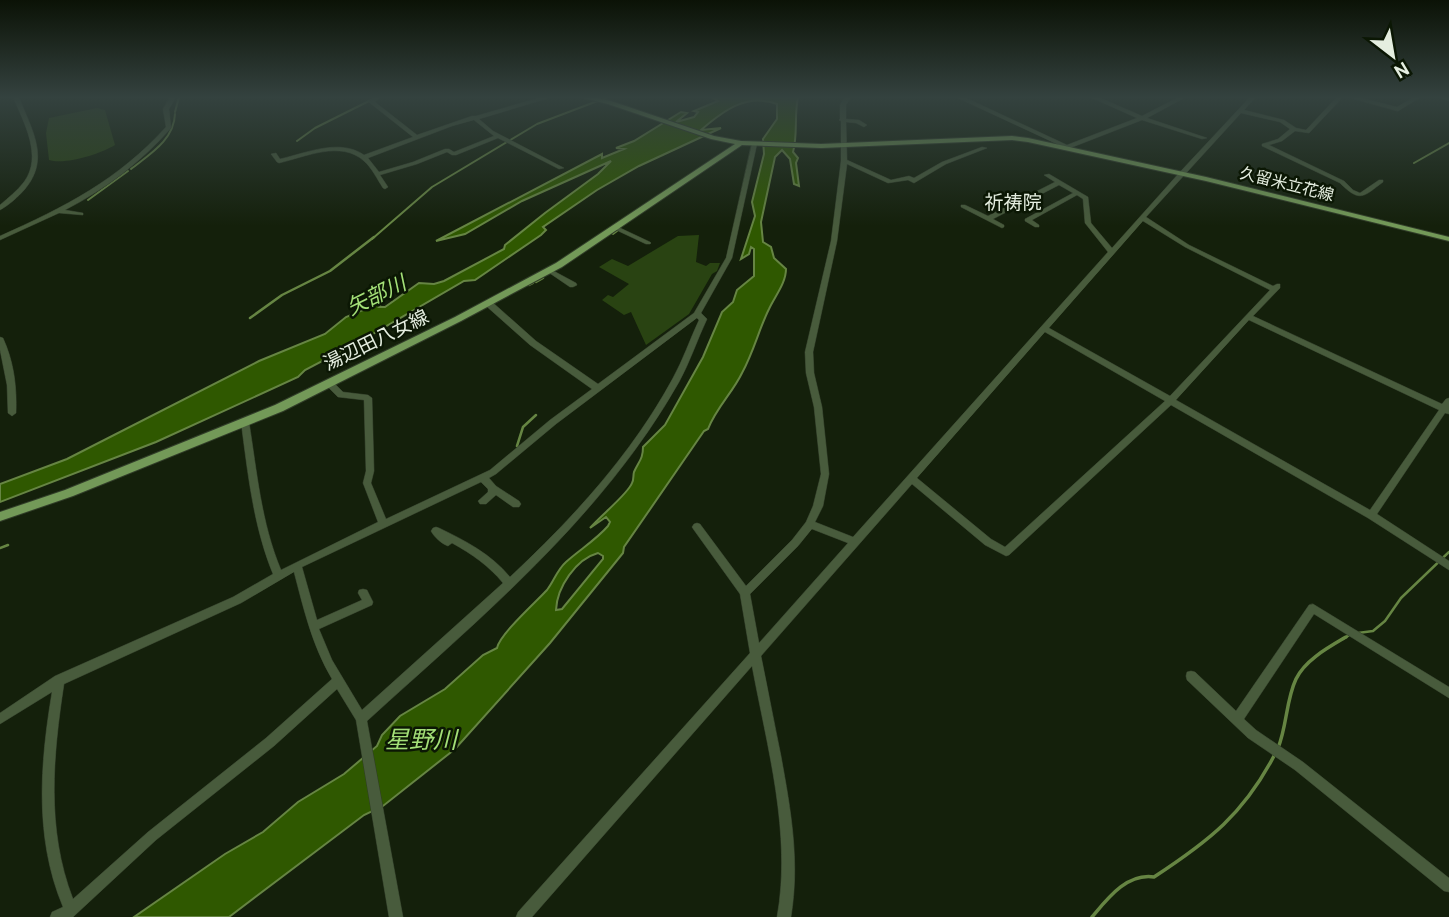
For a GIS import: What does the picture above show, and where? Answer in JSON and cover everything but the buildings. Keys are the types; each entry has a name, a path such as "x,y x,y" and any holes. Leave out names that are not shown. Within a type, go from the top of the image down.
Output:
{"main road":[{"name":"久留米立花線","path":"724,140 741,144 821,146 961,140"},
{"name":"久留米立花線","path":"1023,140 1182,173 1449,239"},
{"name":"湯辺田八女線","path":"0,517 69,493 329,383 488,303 550,271 741,144"}],"street":[{"path":"0,208 24,187 33,174 38,160 31,140"},
{"path":"0,238 58,211 125,171 157,140"},
{"path":"274,154 279,161 318,151 341,150 365,157 409,140"},
{"path":"377,174 447,150 453,155 489,140"},
{"path":"506,140 561,168"},
{"path":"744,593 795,543 810,524 818,506 825,474 826,458 810,373 809,352 834,241 844,161 843,140"},
{"path":"1051,140 1066,147 1085,140"},
{"path":"523,917 1214,140"},
{"path":"1278,140 1264,145 1342,182 1351,191 1362,196 1381,181"},
{"path":"0,719 59,680 237,600 297,565 493,472 597,388 697,314 729,258 756,144"},
{"path":"844,161 890,182 909,178 914,180 944,163 984,148"},
{"path":"365,157 385,187"},
{"path":"1047,175 1086,198 1088,223 1112,253"},
{"path":"987,219 1058,183"},
{"path":"1037,226 1027,220 1077,193"},
{"path":"1022,202 1049,219"},
{"path":"963,206 1002,226"},
{"path":"58,211 81,214"},
{"path":"912,479 988,542 1006,552 1169,402 1275,288 1187,246 1143,218"},
{"path":"616,228 648,243"},
{"path":"550,271 573,285"},
{"path":"488,303 533,343 597,388"},
{"path":"361,719 509,583 590,503 631,449 684,365 703,319 697,314"},
{"path":"1248,317 1447,407 1371,515"},
{"path":"1044,328 1169,402 1371,515 1447,562"},
{"path":"0,340 8,359 13,389 12,413"},
{"path":"329,383 341,395 368,398 370,471 367,484 383,524"},
{"path":"250,417 258,522 265,547 278,575"},
{"path":"482,477 516,504"},
{"path":"482,501 493,493 493,488"},
{"path":"810,524 855,542"},
{"path":"697,527 744,593 785,811 791,860 790,889 784,917"},
{"path":"448,542 436,531 481,555 497,567 509,583"},
{"path":"297,565 314,626 328,663 361,719 396,917"},
{"path":"314,626 368,602 363,593"},
{"path":"1237,719 1313,608 1449,693"},
{"path":"1191,677 1269,747 1299,766 1449,886"},
{"path":"59,680 46,759 48,828 64,896 71,909"},
{"path":"57,917 71,909 152,836 270,742 339,680"}],"shaded area":[{"path":"47,140 114,140 115,145 83,158 49,160"},
{"path":"699,235 696,262 706,266 720,263 717,271 712,274 689,314 646,345 631,312 624,315 602,300 608,295 613,297 629,284 599,267 612,259 628,266 678,236"}],"water":[{"name":"星野川","path":"696,140 639,166 597,190 543,227 546,230 541,235 475,280 464,281 305,370 298,377 156,442 0,502 0,484 67,459 259,361 325,334 346,317 382,302 379,307 385,307 419,283 434,284 444,281 504,249 505,245 598,174 611,161 522,201 465,234 436,241 602,154 602,158 624,149 616,148 634,141"},
{"name":"星野川","path":"763,140 795,140 793,152 798,158 796,163 799,186 794,184 790,159 782,150 775,157 761,222 763,242 771,247 774,258 786,269 782,284 765,317 750,357 708,429 624,547 623,553 550,643 455,749 383,806 364,815 229,917 134,917 225,854 263,832 298,802 344,774 377,746 382,735 400,716 445,689 483,655 497,648 511,627 547,590 563,565 608,526 610,522 606,517 590,528 629,488 643,447 665,425 703,357 722,312 733,302 737,290 754,276 754,249 751,247 749,254 741,259 755,216 752,202 764,154","holes":["598,553 603,559 562,609 556,610 564,583 575,568"]}],"waterway":[{"path":"131,169 165,140"},
{"path":"372,239 432,187 511,140"},
{"path":"1414,163 1449,143"},
{"path":"88,200 128,171"},
{"path":"613,234 617,231"},
{"path":"250,318 282,295 330,271 374,237"},
{"path":"536,282 543,278"},
{"path":"529,285 533,283"},
{"path":"517,446 523,427 536,415"},
{"path":"0,548 8,545"},
{"path":"1358,633 1373,631 1385,621 1401,598 1449,552"},
{"path":"1343,639 1351,634"},
{"path":"1278,748 1290,696 1300,672 1318,655 1346,637"},
{"path":"1092,917 1119,888 1135,879 1154,877 1192,851 1224,824 1251,793 1275,754"}],"district":[{"name":"祈祷院","path":"1013,202"}],"water label":[{"name":"矢部川","path":"376,295"}]}
